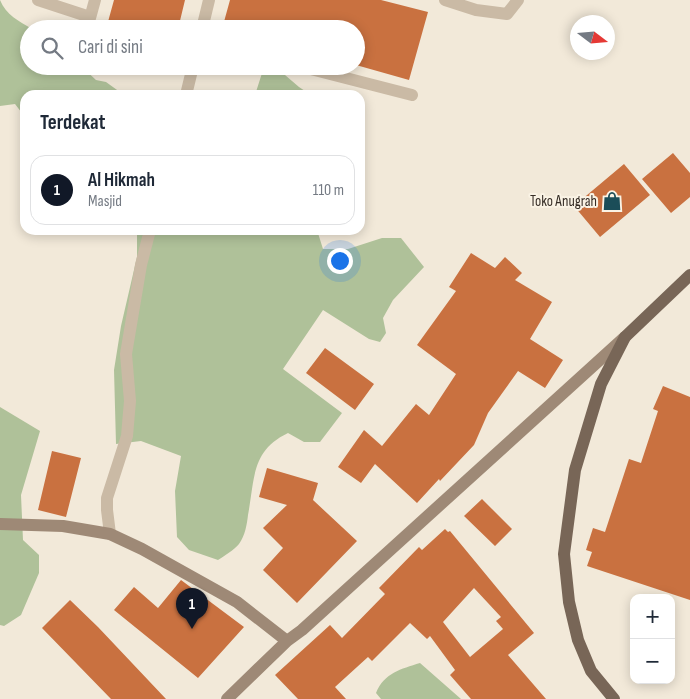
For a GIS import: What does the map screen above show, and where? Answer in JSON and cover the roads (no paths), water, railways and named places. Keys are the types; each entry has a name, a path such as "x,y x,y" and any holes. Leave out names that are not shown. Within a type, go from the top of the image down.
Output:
{"main road":[{"path":"614,699 591,671 578,640 569,602 564,554 576,470 601,384 624,337 690,275"}],"street":[{"path":"38,0 82,20"},
{"path":"90,20 95,0"},
{"path":"204,20 209,0"},
{"path":"445,0 476,10 508,14 518,0"},
{"path":"187,90 191,75"},
{"path":"334,75 412,95"},
{"path":"110,534 107,498 126,436 130,402 126,354 141,265 149,235"},
{"path":"227,699 287,641 302,630 624,337"},
{"path":"0,524 62,526 110,534 142,549 237,602 287,641"}],"place":[{"name":"Toko Anugrah","path":"612,201"},
{"name":"Al Hikmah","path":"192,629"}]}
